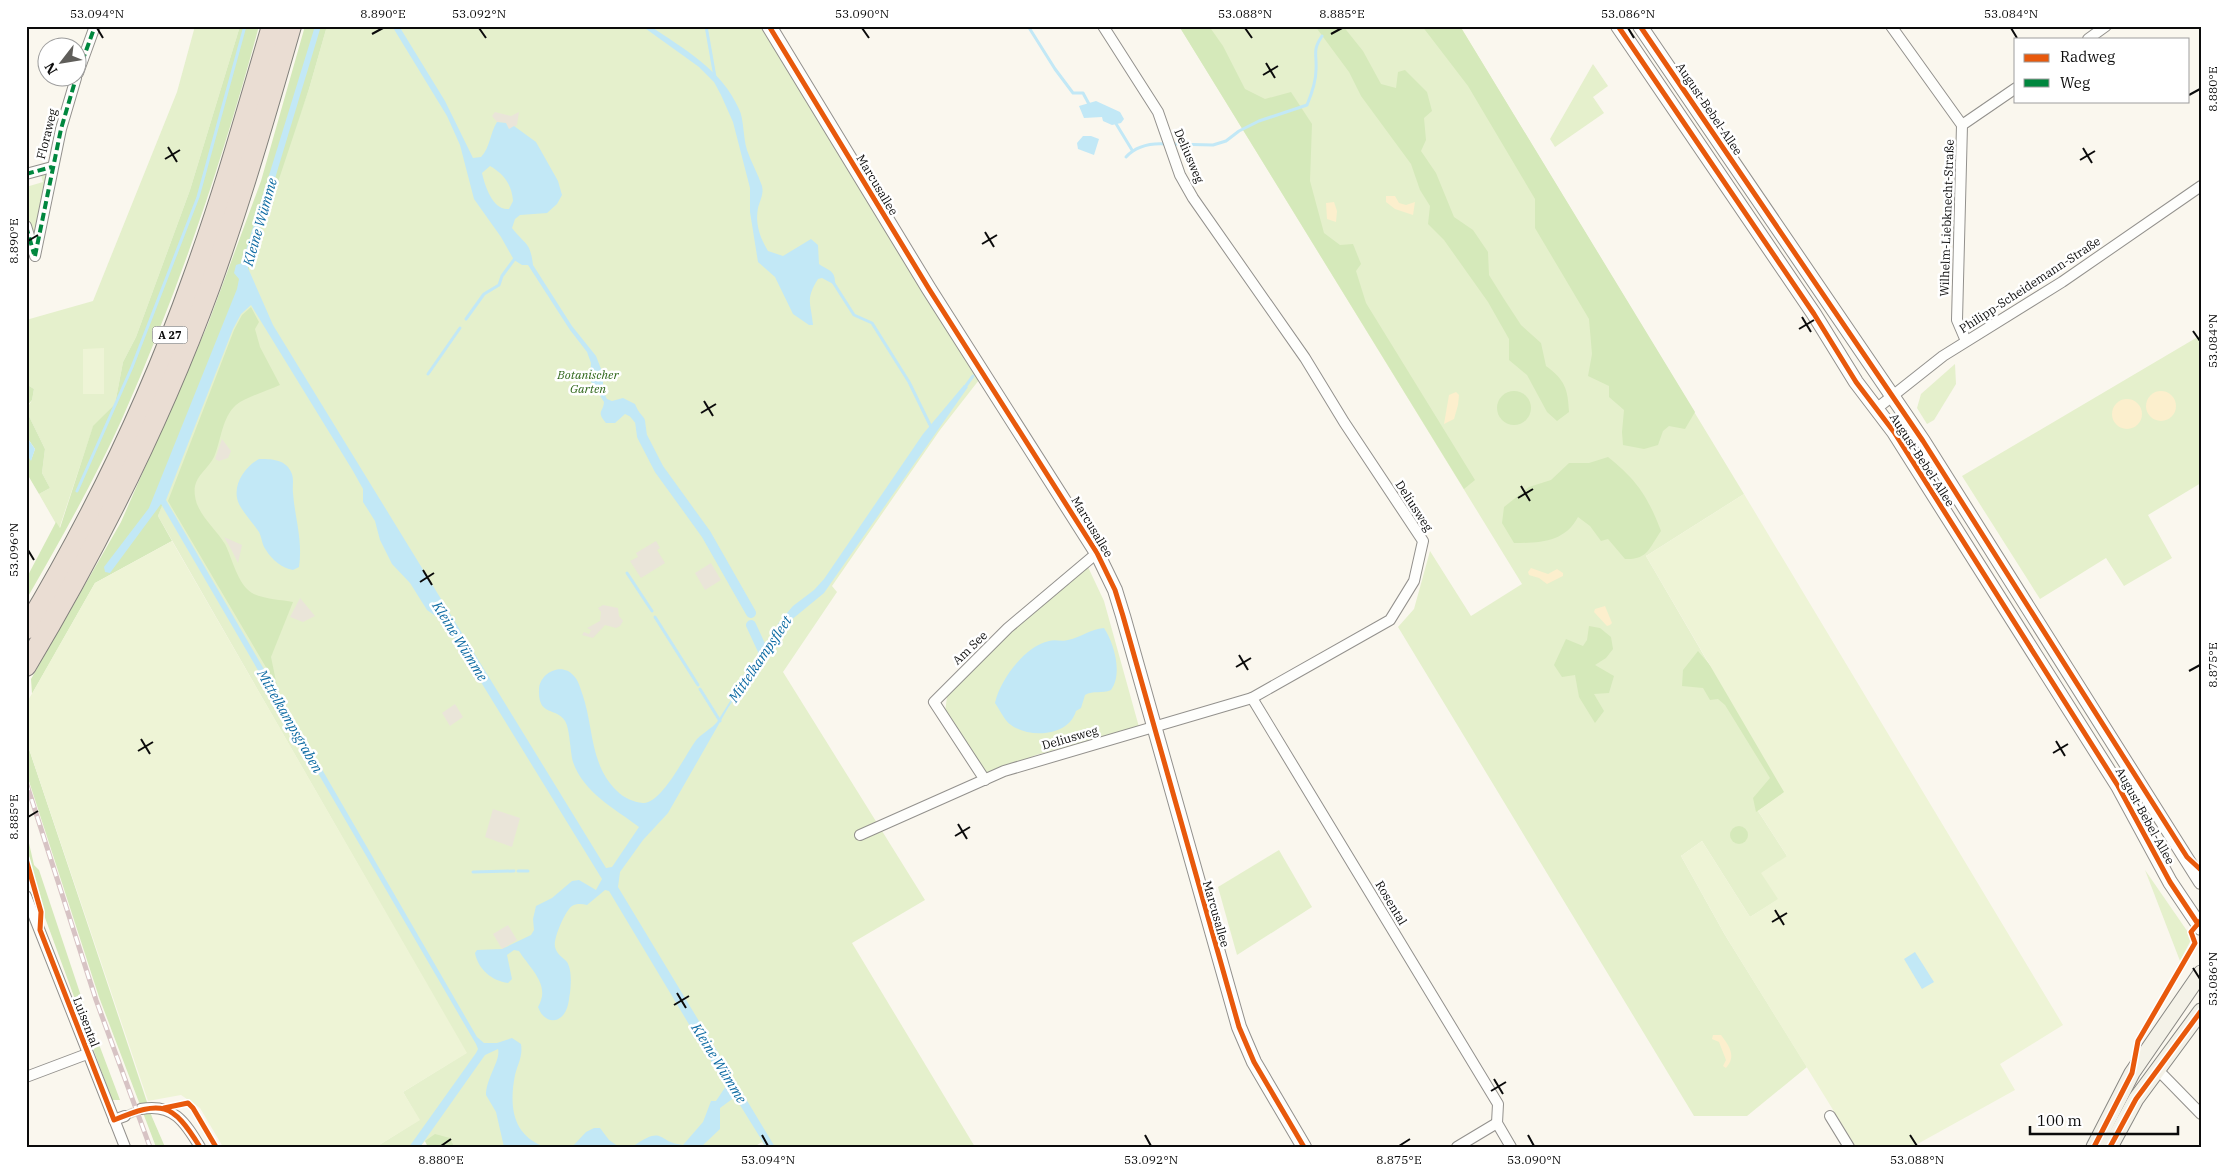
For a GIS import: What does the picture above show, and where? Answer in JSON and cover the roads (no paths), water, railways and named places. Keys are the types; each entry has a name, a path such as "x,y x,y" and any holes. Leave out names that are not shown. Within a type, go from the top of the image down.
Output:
{"highway":[{"name":"A 27","path":"26,629 91,511 138,411 170,335 216,213 272,26"},
{"name":"A 27","path":"26,666 108,520 155,420 185,350 225,242 255,151 291,26"}],"main road":[{"path":"2094,1147 2132,1073 2201,973"},
{"path":"2110,1147 2136,1099 2201,1011"}],"street":[{"path":"88,45 95,26"},
{"name":"Marcusallee","path":"769,26 929,289 1097,553 1115,590 1239,1027 1254,1062 1304,1147"},
{"name":"Deliusweg","path":"860,835 1004,771 1252,698 1390,620 1414,581 1423,541 1344,422 1305,358 1193,198 1172,152 1158,112 1103,26"},
{"name":"August-Bebel-Allee","path":"1618,26 1791,278 1856,382 1894,432 2118,786 2170,882 2197,917 2201,928"},
{"name":"August-Bebel-Allee","path":"1640,26 1893,395 2187,857 2201,882"},
{"name":"Wilhelm-Liebknecht-Straße","path":"1892,26 1962,125 1957,320 1966,341"},
{"path":"2089,38 2106,26"},
{"name":"Floraweg","path":"26,226 35,256 52,167 73,88"},
{"path":"1962,125 2014,89"},
{"path":"26,174 52,167"},
{"name":"Philipp-Scheidemann-Straße","path":"1876,408 1966,341 2062,282 2201,186"},
{"name":"Am See","path":"985,780 934,702 1008,628 1097,553"},
{"name":"Rosental","path":"1252,698 1498,1104 1497,1123 1511,1147"},
{"path":"2118,786 2135,775"},
{"name":"August-Bebel-Allee","path":"2187,857 2201,870"},
{"name":"Luisental","path":"26,896 125,1147"},
{"name":"Luisental","path":"26,1077 88,1054"},
{"path":"2158,1070 2201,1114"},
{"path":"141,1109 164,1108 188,1128 200,1147"},
{"path":"114,1120 125,1116"},
{"path":"1830,1116 1849,1147"},
{"path":"1457,1147 1497,1123"}],"water":[{"path":"315,26 321,26 248,268 273,325 606,868 612,867 639,827 601,799 584,783 573,762 565,721 557,714 544,708 539,699 540,684 543,679 547,674 558,669 563,669 574,676 579,684 586,706 601,769 620,793 629,799 643,803 650,801 666,787 697,739 717,722 780,621 793,606 814,590 824,579 923,434 964,385 968,387 824,593 790,621 770,646 728,708 668,813 643,840 620,872 618,887 775,1147 766,1147 735,1097 720,1108 720,1129 701,1147 632,1147 656,1135 683,1145 703,1122 711,1101 716,1101 726,1086 609,891 605,890 587,905 578,904 572,906 563,919 555,947 567,962 571,977 567,1008 564,1014 557,1020 548,1019 541,1013 538,1007 542,992 541,985 534,971 519,951 514,950 507,955 512,979 508,983 491,977 479,964 475,953 477,950 502,949 531,935 534,930 533,919 536,906 552,898 572,881 579,880 596,890 602,879 444,622 427,610 410,583 392,564 380,540 375,521 363,502 363,489 251,305 241,314 233,329 166,500 477,1037 484,1043 497,1043 512,1038 521,1044 521,1056 513,1087 515,1118 519,1127 526,1135 534,1142 545,1147 504,1147 496,1112 486,1095 498,1049 485,1055 420,1147 409,1147 476,1053 478,1049 476,1044 161,504 110,573 105,572 104,567 149,508 237,289 239,279 234,273 236,265 242,263"},
{"path":"392,26 399,26 445,101 473,158 481,157 484,153 497,122 506,123 509,129 514,126 536,142 558,181 562,195 557,204 547,213 520,215 515,219 512,228 529,247 533,265 572,326 596,356 603,374 603,391 607,399 612,401 623,398 635,404 641,417 640,421 625,414 615,423 606,423 603,419 601,414 604,402 590,380 591,363 587,352 570,330 528,265 522,265 514,260 501,237 474,199 460,145 447,116","holes":["490,166 503,176 511,190 513,201 509,209 503,209 494,202 485,184 482,173"]},
{"path":"642,26 650,26 701,61 732,95 741,113 747,150 762,186 757,220 761,236 768,251 783,256 811,239 818,245 819,264 833,274 835,285 822,278 818,279 814,286 810,297 813,325 809,325 793,314 775,277 758,262 750,212 750,188 733,122 714,82 699,67"},
{"path":"1096,101 1120,112 1124,119 1121,123 1112,125 1103,121 1102,117 1084,118 1079,106"},
{"path":"1083,136 1099,139 1094,155 1078,149 1077,143"},
{"path":"26,436 35,449 31,461 26,453"},
{"path":"259,459 272,460 284,464 290,470 292,476 300,548 299,567 293,570 281,565 268,554 259,532 241,508 237,498 240,478 248,467"},
{"path":"1104,628 1114,650 1117,667 1115,683 1111,690 1085,695 1081,708 1076,711 1066,726 1048,733 1028,732 1019,729 1011,725 1004,718 995,703 1002,684 1023,657 1040,644 1051,640 1068,640"},
{"path":"1915,952 1934,982 1922,989 1904,959"},
{"path":"594,1128 600,1128 609,1140 619,1147 572,1147 586,1132"}],"waterway":[{"path":"77,491 132,367 198,197 245,26"},
{"path":"706,26 715,77"},
{"path":"1028,26 1055,69 1073,93 1083,93 1090,106"},
{"name":"Mittelkampsfleet","path":"1173,144 1213,145 1226,141 1239,131 1259,121 1307,105 1315,79 1316,49 1322,36"},
{"path":"1115,122 1132,150"},
{"name":"Mittelkampsfleet","path":"1126,157 1144,146 1166,144"},
{"path":"466,319 484,294 499,285 502,276 516,257"},
{"path":"833,282 854,315 872,323 909,382 931,427"},
{"path":"428,374 460,328"},
{"name":"Mittelkampsfleet","path":"965,387 973,376"},
{"path":"632,411 640,421 642,436 659,469 706,534 751,613"},
{"path":"627,573 652,611"},
{"path":"655,617 698,685"},
{"path":"751,625 763,651"},
{"path":"700,689 720,721"},
{"path":"473,872 514,871"},
{"path":"518,871 528,871"}],"tunnel":[{"path":"125,1116 141,1109"}],"railway":[{"path":"26,782 96,1000 150,1147"}],"water label":[{"name":"Kleine Wümme","path":"260,222"},
{"name":"Kleine Wümme","path":"460,641"},
{"name":"Mittelkampsgraben","path":"290,721"},
{"name":"Kleine Wümme","path":"719,1063"}],"park label":[{"name":"Botanischer Garten","path":"588,382"}]}
